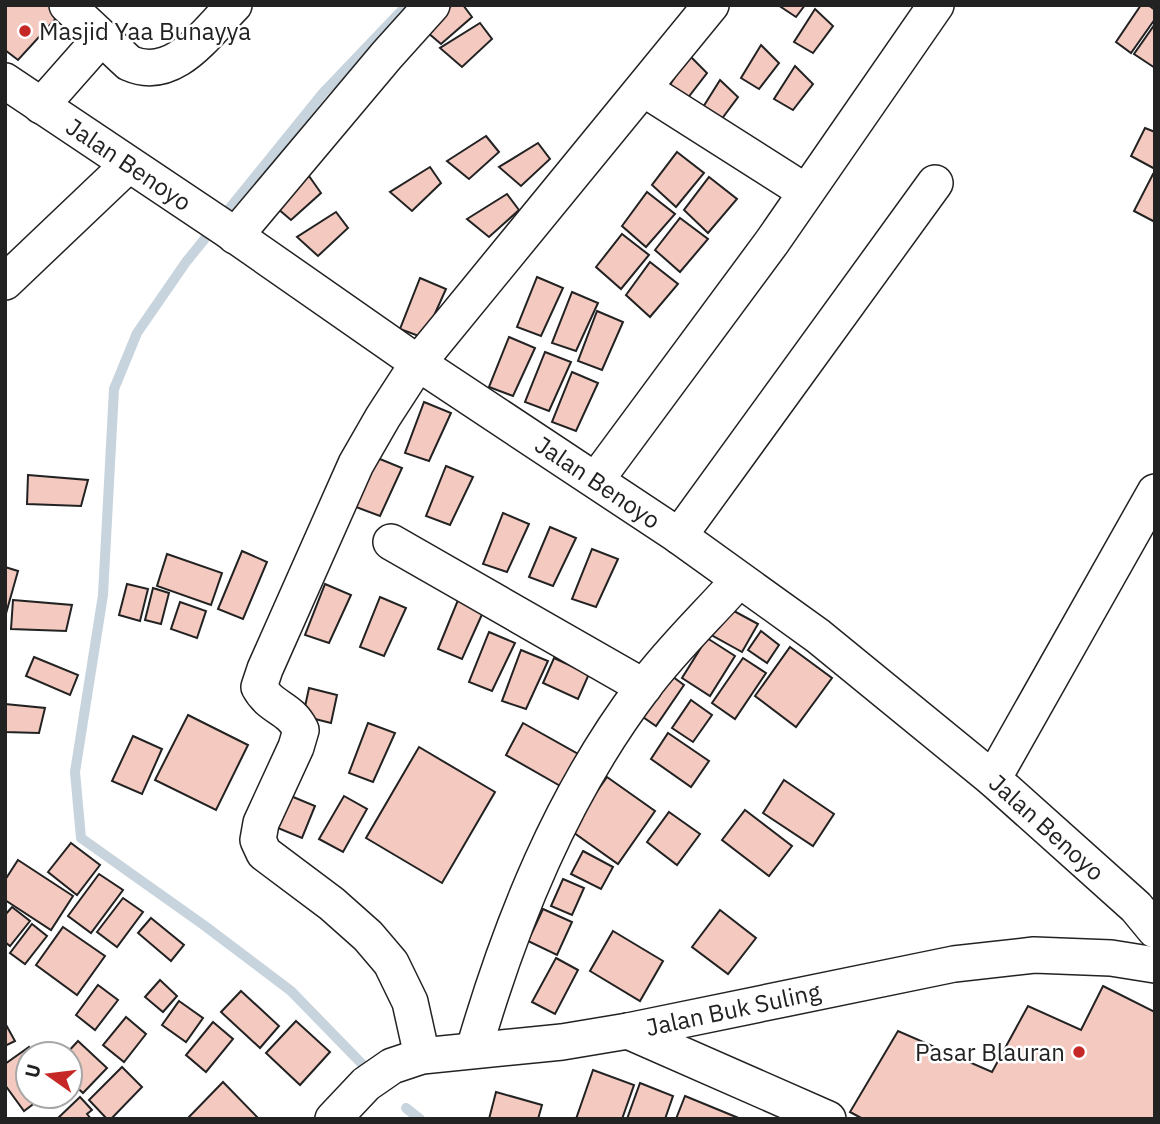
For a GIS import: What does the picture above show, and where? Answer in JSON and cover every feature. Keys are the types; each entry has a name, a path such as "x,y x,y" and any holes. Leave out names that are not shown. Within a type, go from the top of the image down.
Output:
{"street":[{"path":"67,5 129,63 141,68 164,67 178,61 234,5"},
{"path":"223,228 432,5"},
{"path":"422,1056 410,1002 391,963 368,936 332,904 264,853 258,840 261,823 296,747 301,730 295,717 265,698 259,687 356,464 418,363 711,5"},
{"path":"596,480 806,192 936,5"},
{"path":"41,106 101,38"},
{"name":"Jalan Benoyo","path":"5,81 418,363 679,536 818,636 993,779 1136,907 1155,930"},
{"path":"644,89 806,192"},
{"path":"5,282 128,165"},
{"path":"679,536 935,183"},
{"path":"993,779 1155,492"},
{"path":"391,542 643,687"},
{"path":"474,1049 502,955 540,865 600,752 643,687 738,580"},
{"name":"Jalan Buk Suling","path":"333,1119 366,1084 392,1066 422,1056 562,1042 628,1031 954,964 1034,955 1111,958 1155,965"},
{"path":"628,1031 828,1119"}],"building":[{"name":"Masjid Yaa Bunayya","path":"5,5 53,5 61,13 18,60 5,50"},
{"path":"453,5 463,5 472,17 441,44 420,26"},
{"path":"778,5 805,5 796,17"},
{"path":"1141,5 1148,5 1155,10 1155,19 1131,53 1116,42"},
{"path":"815,9 833,26 813,53 794,42"},
{"path":"480,23 492,39 462,67 440,48"},
{"path":"1155,24 1155,68 1134,54"},
{"path":"761,45 779,63 759,89 741,78"},
{"path":"689,55 707,73 687,99 668,88"},
{"path":"795,66 813,84 793,110 774,99"},
{"path":"720,80 738,97 718,124 700,112"},
{"path":"1145,128 1155,132 1155,169 1131,156"},
{"path":"486,136 499,152 469,179 447,161"},
{"path":"538,143 550,159 521,186 499,167"},
{"path":"677,152 704,173 676,207 652,185"},
{"path":"430,167 441,183 412,211 390,192"},
{"path":"1153,174 1155,175 1155,222 1134,211"},
{"path":"309,176 321,193 291,220 270,202"},
{"path":"709,177 737,199 708,233 684,210"},
{"path":"647,192 675,214 646,247 622,226"},
{"path":"507,194 519,210 489,237 467,219"},
{"path":"336,212 348,228 318,256 297,237"},
{"path":"680,218 708,239 680,272 655,250"},
{"path":"622,234 649,255 621,289 596,267"},
{"path":"650,262 678,284 650,317 626,295"},
{"path":"537,277 563,288 541,336 517,327"},
{"path":"420,278 446,289 424,338 400,329"},
{"path":"572,292 598,303 576,351 552,343"},
{"path":"597,311 623,322 602,370 578,361"},
{"path":"509,337 535,348 513,396 489,387"},
{"path":"545,352 571,362 549,411 525,402"},
{"path":"572,372 598,383 576,431 552,422"},
{"path":"424,402 451,413 429,461 405,453"},
{"path":"375,457 402,468 380,516 356,507"},
{"path":"446,466 473,477 450,525 426,516"},
{"path":"28,475 88,480 81,506 27,504"},
{"path":"503,513 529,524 507,572 483,564"},
{"path":"550,527 576,538 553,586 529,577"},
{"path":"592,549 618,559 596,607 572,599"},
{"path":"242,551 267,562 243,619 218,609"},
{"path":"167,554 222,573 211,605 157,586"},
{"path":"5,567 18,571 5,617"},
{"path":"127,584 148,589 140,621 119,615"},
{"path":"325,584 351,595 329,643 305,635"},
{"path":"153,588 169,593 161,624 145,620"},
{"path":"380,597 406,608 384,656 360,647"},
{"path":"13,600 72,605 66,631 11,629"},
{"path":"458,600 484,610 462,659 438,649"},
{"path":"180,602 206,611 197,638 171,629"},
{"path":"721,604 758,624 742,652 706,632"},
{"path":"761,631 779,645 767,663 748,650"},
{"path":"489,632 515,643 492,691 469,682"},
{"path":"707,638 735,656 710,696 682,678"},
{"path":"790,647 832,678 796,727 755,696"},
{"path":"521,650 548,661 526,709 502,701"},
{"path":"34,657 78,675 70,695 26,676"},
{"path":"554,658 589,674 578,699 543,683"},
{"path":"743,658 766,673 735,719 712,703"},
{"path":"669,674 684,685 656,726 640,715"},
{"path":"309,688 337,695 331,723 303,716"},
{"path":"691,700 712,715 693,742 672,728"},
{"path":"5,704 45,708 39,733 5,732"},
{"path":"188,715 248,745 216,810 155,780"},
{"path":"368,723 395,733 373,782 349,773"},
{"path":"523,723 587,759 569,791 506,755"},
{"path":"668,733 709,761 691,787 651,759"},
{"path":"133,736 162,749 142,794 112,781"},
{"path":"419,747 495,792 442,883 366,838"},
{"path":"607,777 655,811 618,864 570,830"},
{"path":"784,780 834,814 813,846 763,813"},
{"path":"286,794 315,806 302,838 273,826"},
{"path":"344,796 367,809 343,852 319,839"},
{"path":"745,810 792,846 769,876 722,840"},
{"path":"669,812 700,834 677,865 647,842"},
{"path":"71,843 100,865 77,895 48,872"},
{"path":"583,851 613,867 601,889 571,874"},
{"path":"18,860 73,896 51,930 5,900 5,880"},
{"path":"99,874 123,890 91,933 68,916"},
{"path":"563,879 584,888 572,915 551,906"},
{"path":"123,898 143,912 117,947 97,932"},
{"path":"12,907 30,921 10,946 5,942 5,915"},
{"path":"543,909 572,922 557,955 528,941"},
{"path":"720,910 756,938 728,974 692,947"},
{"path":"151,918 184,945 171,961 138,933"},
{"path":"32,924 47,936 25,964 10,953"},
{"path":"63,927 105,956 77,995 36,965"},
{"path":"613,931 663,961 640,1001 590,971"},
{"path":"556,958 578,970 555,1014 532,1002"},
{"path":"160,980 177,996 163,1012 145,997"},
{"path":"98,985 118,1000 95,1030 76,1015"},
{"name":"Pasar Blauran","path":"1103,986 1155,1012 1155,1119 863,1119 850,1112 898,1031 992,1072 1028,1006 1081,1030"},
{"path":"241,991 279,1026 260,1048 221,1012"},
{"path":"179,1001 203,1018 186,1042 162,1025"},
{"path":"126,1017 146,1034 124,1062 103,1045"},
{"path":"296,1021 330,1052 300,1085 266,1053"},
{"path":"213,1022 233,1039 206,1072 186,1055"},
{"path":"5,1023 14,1040 5,1046"},
{"path":"84,1047 107,1068 84,1092"},
{"path":"14,1058 14,1097 5,1085 5,1064"},
{"path":"122,1067 142,1087 111,1119 107,1119 89,1100"},
{"path":"593,1070 634,1085 622,1119 576,1119"},
{"path":"223,1082 259,1119 187,1119"},
{"path":"640,1083 673,1096 665,1119 627,1119"},
{"path":"496,1092 542,1105 538,1119 489,1119"},
{"path":"685,1096 741,1119 676,1119"},
{"path":"84,1101 92,1110 87,1114 91,1119 57,1119 66,1110 84,1110"}],"waterway":[{"path":"365,1067 291,991 81,838 75,772 103,595 114,389 137,333 186,262 323,93 407,5"},
{"path":"406,1108 420,1119"}],"place":[{"name":"Masjid Yaa Bunayya","path":"25,31"},
{"name":"Pasar Blauran","path":"1079,1052"}]}
